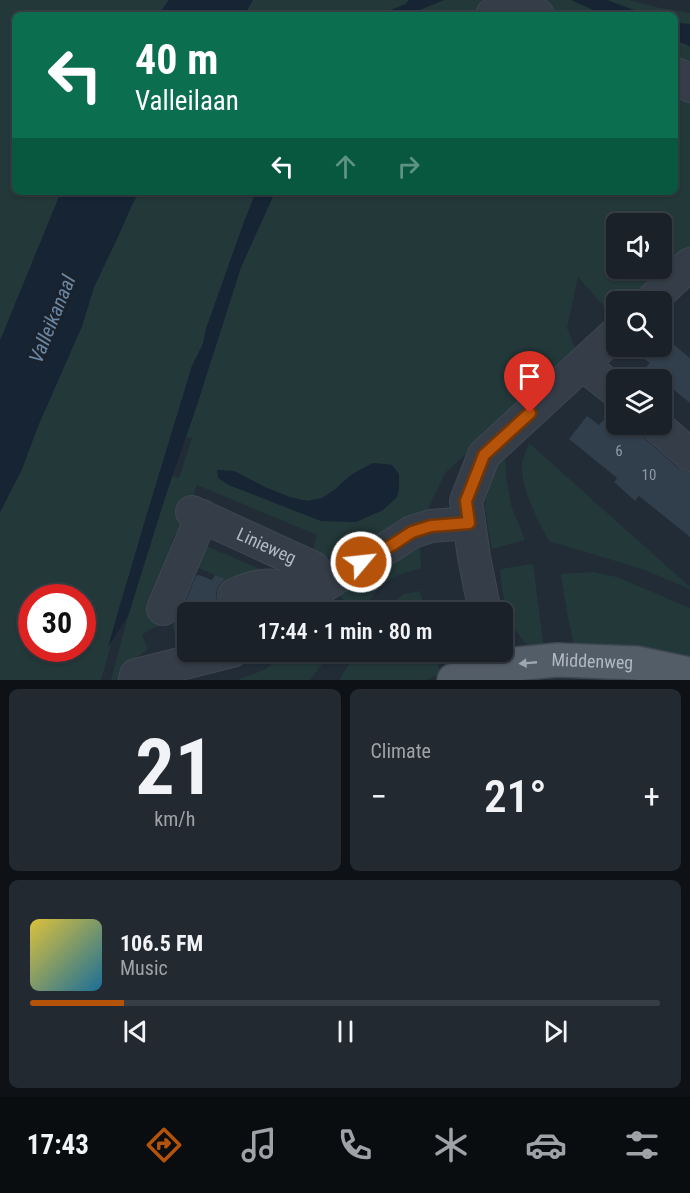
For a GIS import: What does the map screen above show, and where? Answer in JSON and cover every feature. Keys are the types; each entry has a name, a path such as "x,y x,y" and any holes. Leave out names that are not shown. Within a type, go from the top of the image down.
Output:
{"main road":[{"name":"Middenweg","path":"454,680 495,666 557,660 636,663 690,674"}],"street":[{"path":"678,75 690,86"},
{"path":"662,291 690,264"},
{"path":"483,602 466,501 484,455 606,342"},
{"path":"583,364 606,383"},
{"path":"667,435 690,455"},
{"path":"307,600 412,532 431,526 469,523"},
{"name":"Linieweg","path":"163,609 195,524 314,568 307,600 282,587 267,586 245,591"},
{"path":"135,680 136,675 188,662"}],"green space":[{"path":"0,0 169,0 160,12 12,12 12,195 60,195 0,341"},
{"path":"253,0 409,0 406,4 386,12 246,12"},
{"path":"444,0 571,0 598,12 414,12"},
{"path":"607,0 629,0 690,13 690,24 678,23 678,12 639,12"},
{"path":"678,41 690,46 690,248 672,265 672,213 606,213 606,279 658,279 645,291 606,291 606,309 578,277 567,328 577,353 445,473 425,519 355,552 332,558 312,552 317,535 197,485 178,532 174,536 149,608 177,621 177,636 175,636 172,622 149,630 142,635 148,649 135,659 124,680 111,680 128,616 172,476 179,478 192,438 186,437 241,267 274,195 678,195","holes":["373,463 392,465 322,521 229,485 234,471 277,493 301,500 312,500 327,496 352,474"]},
{"path":"137,195 255,195 206,329 203,344 192,366 119,608 101,680 0,680 0,512 22,469 38,426 82,326 94,287"},
{"path":"529,443 690,589 642,569 549,541 527,495 522,463"},
{"path":"505,452 511,505 525,540 492,549 485,509 487,483"},
{"path":"420,538 421,568 401,574 386,582 368,602 344,602 337,590"},
{"path":"200,543 278,577 285,562 293,574 293,583 274,581 237,586 190,564"},
{"path":"533,564 544,650 525,643 513,627 513,602 505,602 500,569"},
{"path":"592,572 617,577 690,608 690,665 575,650 561,574"},
{"path":"420,591 423,602 394,602 404,594"},
{"path":"285,598 282,602 256,602"},
{"path":"275,662 324,662 310,680 237,680 264,670"},
{"path":"351,662 437,662 440,673 427,680 339,680"}],"water":[{"path":"169,0 253,0 246,12 160,12"},
{"path":"409,0 444,0 414,12 386,12 406,4"},
{"path":"571,0 607,0 639,12 598,12"},
{"path":"678,23 690,24 690,46 678,41"},
{"name":"Valleikanaal","path":"60,195 137,195 94,287 82,326 38,426 22,469 0,512 0,341"},
{"path":"255,195 274,195 241,267 128,616 108,647 192,366 203,344 206,329"},
{"path":"373,463 392,465 399,474 397,497 383,510 356,522 321,521 229,485 218,478 217,470 234,471 267,488 307,501 322,498 353,474"}],"building":[{"path":"672,343 690,358 690,403 672,388 672,369 648,369 646,367 650,363 641,357 672,357"},
{"path":"587,416 599,425 606,417 606,435 642,435 678,468 690,472 690,537 639,496 635,501 614,482 617,478 569,439"},
{"path":"215,575 225,579 219,585 216,593 217,602 185,602 196,576 212,580"}],"route":[{"path":"361,562 412,532 431,526 469,523 466,501 484,455 530,413"}]}
